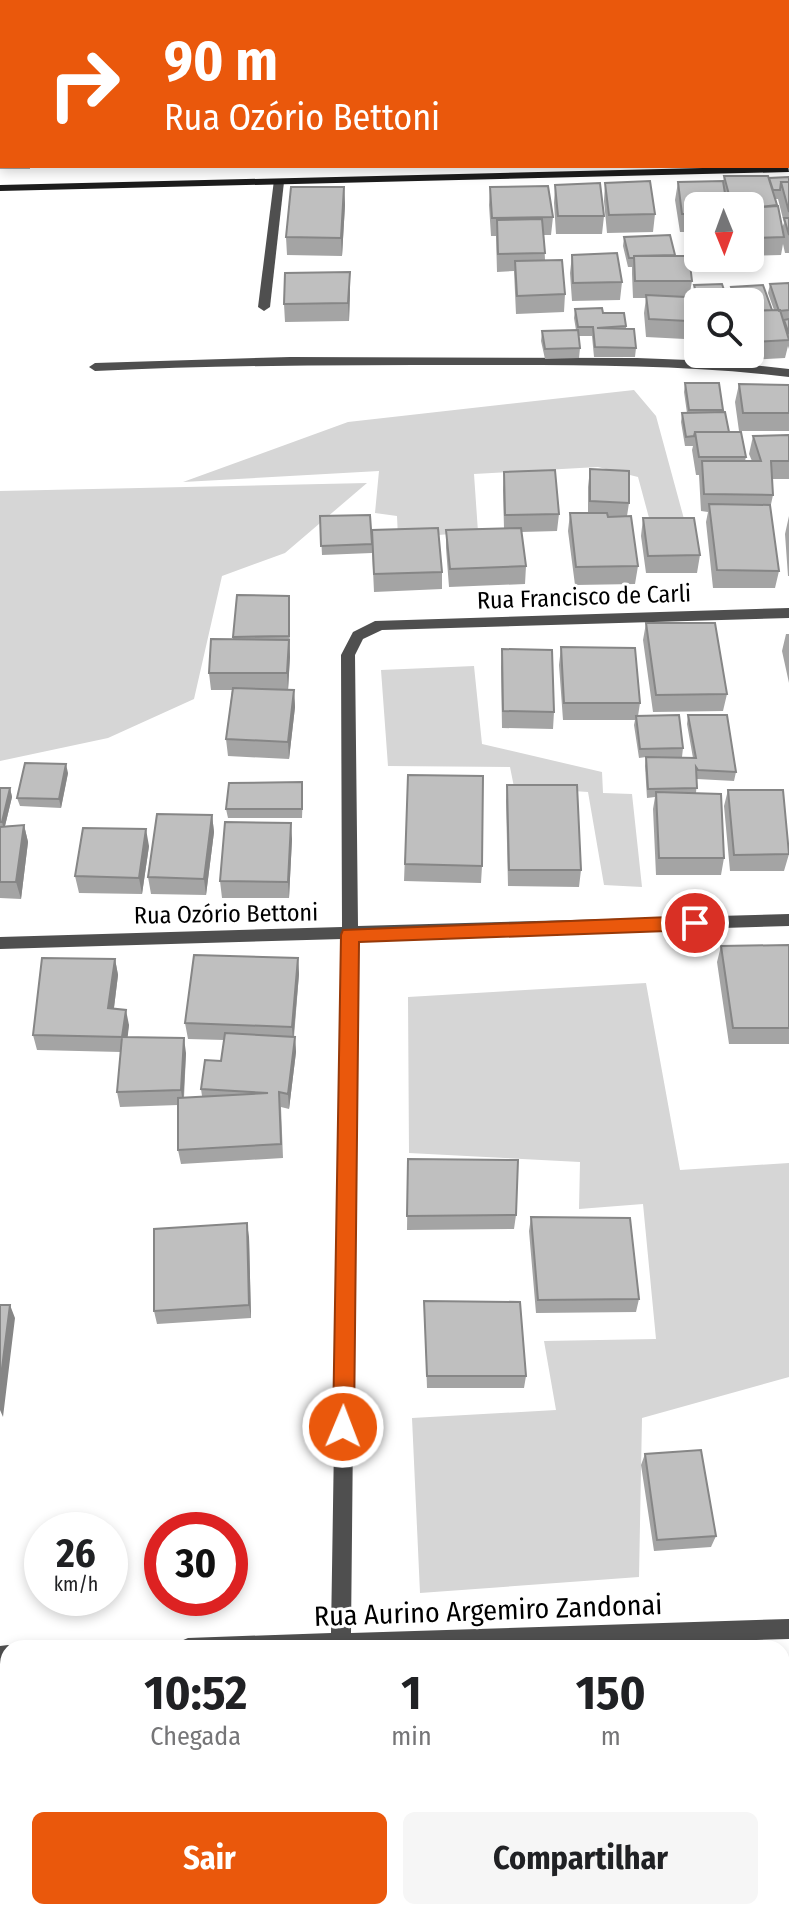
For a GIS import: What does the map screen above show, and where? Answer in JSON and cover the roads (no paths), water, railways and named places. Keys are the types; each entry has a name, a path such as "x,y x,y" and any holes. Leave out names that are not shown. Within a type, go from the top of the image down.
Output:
{"main road":[{"path":"0,188 789,169"}],"street":[{"path":"264,307 278,182"},
{"path":"95,367 217,360 634,362 789,373"},
{"name":"Rua Francisco de Carli","path":"350,935 348,655 358,636 380,625 789,613"},
{"name":"Rua Ozório Bettoni","path":"0,943 789,920"},
{"path":"341,1640 350,935"},
{"name":"Rua Aurino Argemiro Zandonai","path":"410,1640 789,1629"}]}
